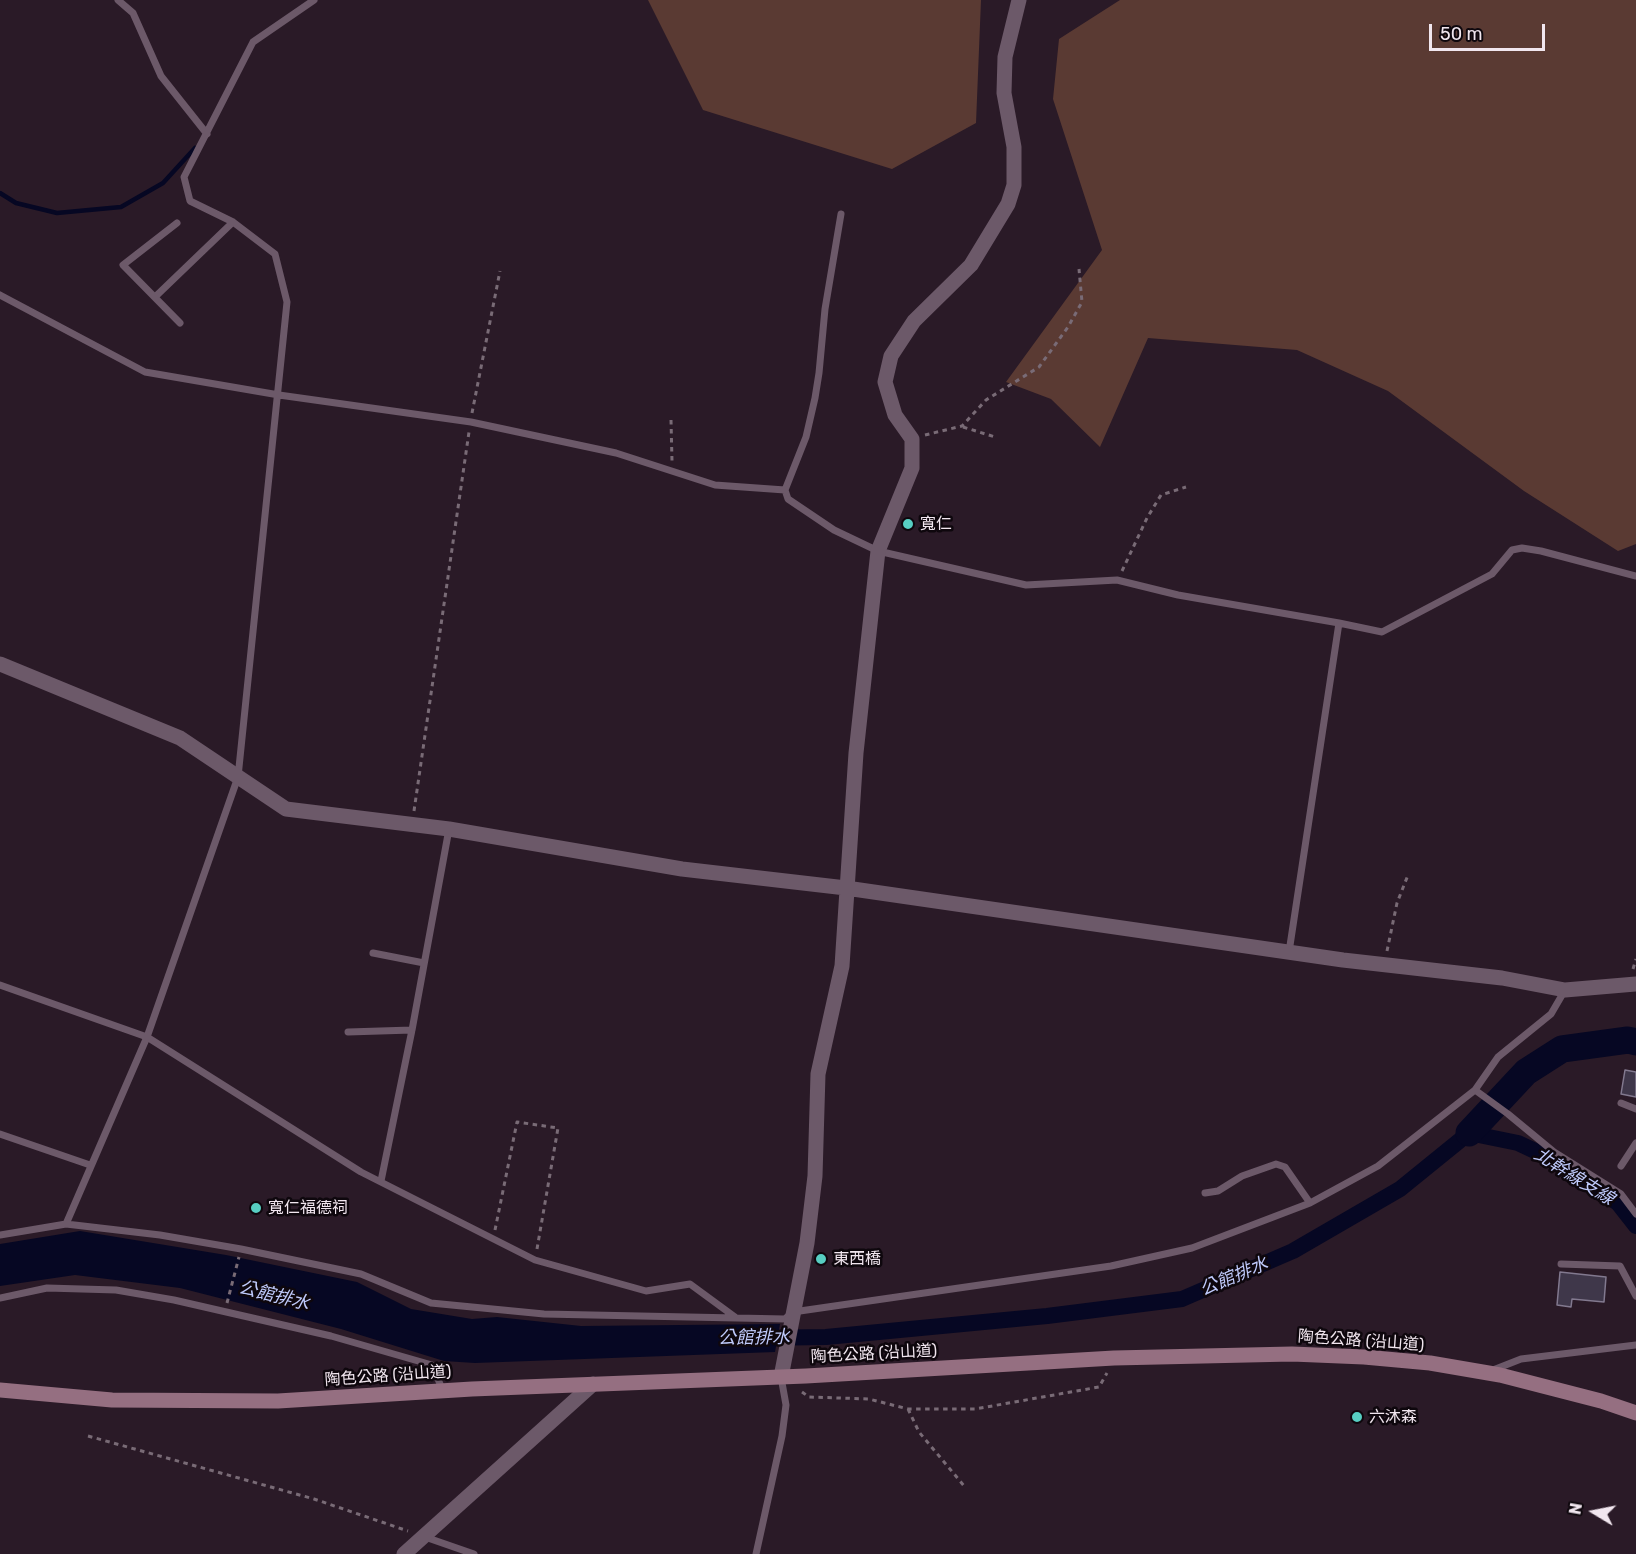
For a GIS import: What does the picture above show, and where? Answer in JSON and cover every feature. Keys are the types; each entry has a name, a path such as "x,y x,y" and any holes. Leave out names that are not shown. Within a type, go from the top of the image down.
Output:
{"main road":[{"name":"陶色公路 (沿山道)","path":"0,1390 112,1400 278,1401 443,1391 781,1377 1114,1358 1292,1354 1430,1363 1485,1373 1601,1401 1636,1413"}],"street":[{"path":"781,1377 807,1243 815,1176 818,1074 842,966 856,753 878,551 912,468 912,439 896,415 885,382 891,356 914,321 971,265 1008,204 1014,185 1014,147 1004,93 1005,57 1018,0"},
{"path":"0,664 180,738 286,808 449,829 682,868 846,888 1289,952 1502,978 1565,990 1636,984"},
{"path":"404,1554 593,1384"}],"lane":[{"path":"118,0 133,13 161,76 207,134"},
{"path":"66,1224 147,1037 238,777 287,302 275,254 233,222 190,201 184,177 253,42 314,0"},
{"path":"841,214 825,309 819,373 814,398 806,437 785,490 788,499 834,530 878,551 1026,585 1117,580 1178,595 1382,632 1492,574 1512,550 1522,548 1541,551 1636,576"},
{"path":"177,222 123,265 180,323"},
{"path":"155,297 233,222"},
{"path":"0,295 145,372 279,395 471,422 616,453 715,485 785,490"},
{"path":"1289,952 1339,623"},
{"path":"381,1181 449,829"},
{"path":"373,953 424,963"},
{"path":"0,985 147,1037 361,1172 535,1260 646,1291 690,1284 736,1318"},
{"path":"0,1235 66,1224 160,1235 361,1274 431,1303 544,1314 785,1319 793,1312 1111,1266 1192,1248 1310,1203 1378,1166 1475,1090 1498,1058 1551,1014 1565,990"},
{"path":"348,1032 412,1030"},
{"path":"1475,1090 1554,1152 1622,1194 1636,1214"},
{"path":"1621,1103 1636,1109"},
{"path":"0,1134 90,1165"},
{"path":"1621,1167 1636,1143"},
{"path":"1205,1193 1218,1191 1242,1176 1276,1164 1285,1167 1310,1203"},
{"path":"1561,1264 1620,1266 1636,1296"},
{"path":"0,1298 47,1288 116,1290 225,1311 331,1336 432,1365 443,1391"},
{"path":"1485,1373 1521,1359 1636,1345"},
{"path":"756,1554 782,1436 786,1405 781,1377"},
{"path":"423,1536 474,1554"}],"path":[{"path":"962,426 986,399 1039,367 1068,327 1082,302 1079,269"},
{"path":"412,825 471,422 500,271"},
{"path":"671,420 672,471"},
{"path":"912,439 962,426 995,437"},
{"path":"1117,580 1147,518 1161,495 1186,487"},
{"path":"1384,964 1397,903 1408,875"},
{"path":"494,1238 517,1122 558,1128 535,1260"},
{"path":"225,1311 241,1249"},
{"path":"781,1377 809,1397 869,1399 908,1409 975,1409 1099,1387 1114,1358"},
{"path":"908,1409 919,1432 965,1487"},
{"path":"88,1436 314,1499 423,1536"}],"shaded area":[{"path":"648,0 981,0 976,123 892,169 703,110"},
{"path":"1120,0 1636,0 1636,544 1618,551 1524,491 1388,391 1297,350 1148,338 1100,447 1051,399 1006,382 1102,250 1053,99 1059,39"}],"water":[{"path":"80,1231 226,1255 357,1282 411,1309 472,1319 497,1317 581,1326 780,1324 775,1352 475,1363 444,1361 341,1329 180,1288 75,1275 0,1286 0,1244"}],"building":[{"path":"1625,1070 1636,1072 1636,1097 1621,1094"},
{"path":"1560,1272 1606,1277 1604,1302 1572,1299 1571,1307 1557,1305"}],"waterway":[{"path":"0,193 16,203 57,213 121,207 163,183 195,148"},
{"path":"1469,1133 1526,1072 1562,1049 1628,1040 1636,1042"},
{"name":"公館排水","path":"754,1338 826,1337 1047,1316 1182,1299 1293,1251 1400,1189 1469,1133 1518,1143 1552,1159 1618,1203 1636,1226"}],"place":[{"name":"寬仁","path":"908,524"},
{"name":"寬仁福德祠","path":"256,1208"},
{"name":"東西橋","path":"821,1259"},
{"name":"六沐森","path":"1357,1417"}],"water label":[{"name":"北幹線支線","path":"1574,1177"}]}
